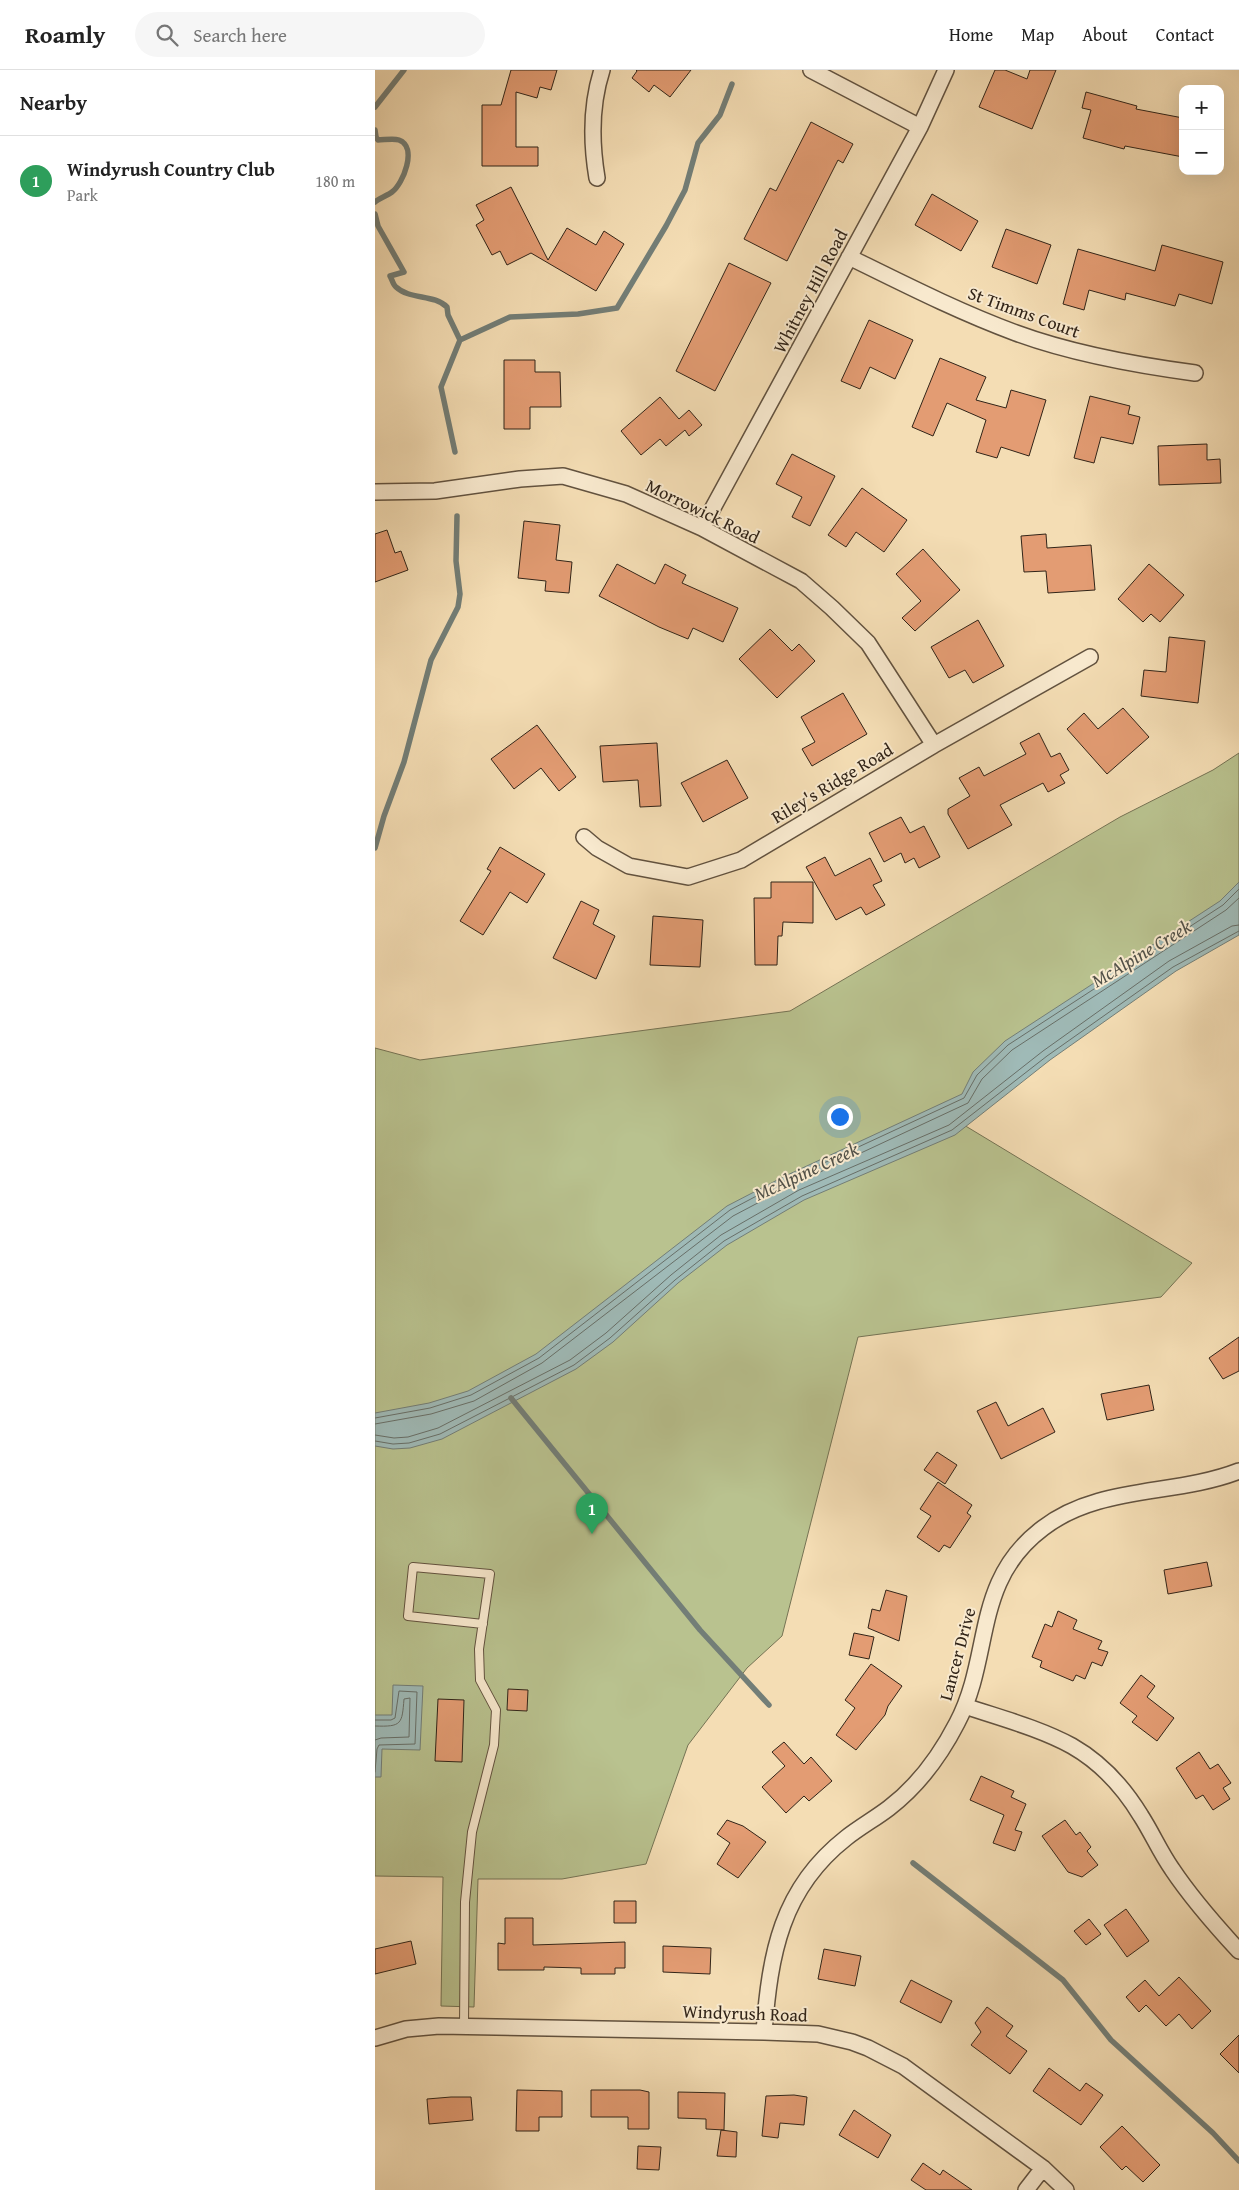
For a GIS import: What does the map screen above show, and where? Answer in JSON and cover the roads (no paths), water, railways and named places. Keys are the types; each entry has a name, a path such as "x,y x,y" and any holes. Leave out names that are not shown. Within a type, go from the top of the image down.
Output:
{"street":[{"path":"597,178 593,153 594,109 602,70"},
{"path":"811,70 920,127"},
{"name":"Whitney Hill Road","path":"703,528 920,127 946,70"},
{"name":"St Timms Court","path":"849,257 924,294 1017,333 1072,350 1195,373"},
{"name":"Morrowick Road","path":"375,492 435,491 521,479 563,476 626,494 703,528 801,581 832,608 868,643 934,745"},
{"name":"Riley's Ridge Road","path":"584,837 597,848 629,866 688,877 741,860 934,745 1089,657"},
{"name":"Lancer Drive","path":"764,2032 771,1960 781,1928 803,1884 823,1859 846,1838 887,1809 914,1786 941,1753 965,1706 989,1605 999,1580 1012,1558 1030,1538 1065,1513 1077,1508 1101,1500 1217,1478 1239,1471"},
{"path":"965,1706 1065,1743 1085,1755 1106,1772 1121,1787 1141,1815 1170,1866 1204,1914 1239,1951"},
{"name":"Windyrush Road","path":"375,2038 406,2029 464,2026 818,2034 851,2042 884,2055 903,2066 1043,2168 1066,2190"},
{"path":"1026,2190 1043,2168"}],"lane":[{"path":"464,2026 465,1902 472,1832 494,1745 497,1710 480,1680 479,1649 483,1624 490,1574 413,1567 408,1616 483,1624"}],"water":[{"name":"McAlpine Creek","path":"1239,882 1239,935 1176,971 1050,1060 955,1135 804,1200 727,1245 678,1283 613,1342 576,1369 442,1439 410,1448 393,1449 375,1446 375,1413 429,1403 468,1391 536,1354 727,1206 783,1177 962,1094 973,1072 1005,1041 1220,901"},
{"path":"393,1685 423,1686 420,1750 382,1749 381,1777 375,1777 375,1715 392,1715"}],"waterway":[{"path":"375,107 404,70"},
{"path":"455,452 441,387 460,340 510,317 578,314 617,308 666,226 685,190 698,143 720,115 732,84"},
{"path":"375,130 378,140 397,139 405,144 408,157 404,174 396,188 375,202"},
{"path":"375,214 378,226 404,272 390,276 394,285 408,294 436,300 447,307 448,315 460,340"},
{"path":"375,848 384,816 404,762 431,660 458,607 460,594 456,561 457,516"},
{"path":"511,1398 700,1630 769,1705"},
{"path":"913,1863 1063,1980 1111,2040 1213,2133 1239,2161"}],"place":[{"name":"Windyrush Country Club","path":"592,1534"}]}
